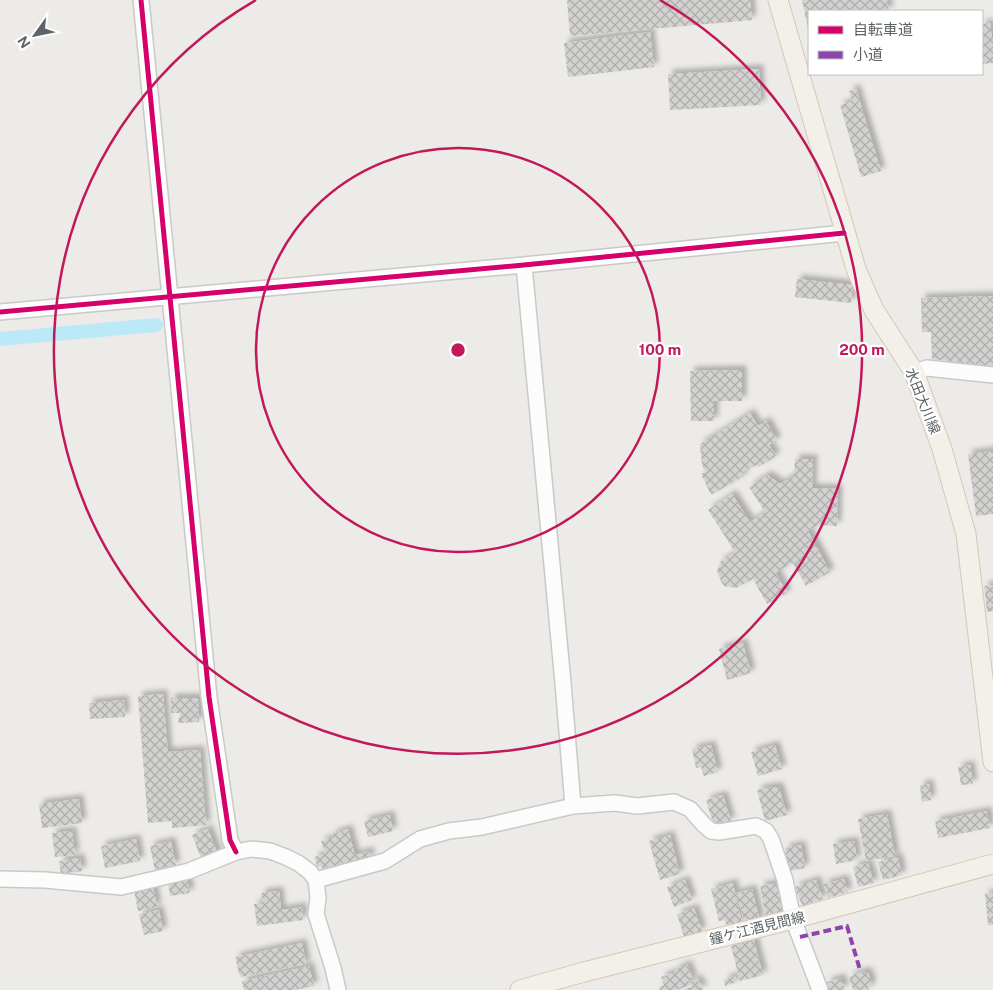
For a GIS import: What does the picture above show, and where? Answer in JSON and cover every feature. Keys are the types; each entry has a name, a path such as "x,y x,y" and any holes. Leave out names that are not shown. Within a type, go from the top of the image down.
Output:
{"main road":[{"name":"水田大川線","path":"778,0 856,269 874,310 914,372 942,449 966,534 993,762"},
{"name":"鐘ケ江酒見間線","path":"520,990 793,919 993,864"}],"street":[{"path":"141,0 209,696 230,840 236,852"},
{"path":"0,312 524,265 844,233"},
{"path":"524,265 573,806"},
{"path":"914,372 927,368 993,376"},
{"path":"316,880 385,862 420,839 449,831 515,821 573,806 615,803 637,806 674,802 690,809 711,831 719,832 756,826 766,831 771,839 785,880 793,919 820,990"},
{"path":"0,879 45,880 121,887 189,871 236,852 252,849 286,857 310,872 316,880 318,898 316,914 338,990"}],"building":[{"path":"567,0 750,0 752,20 570,36"},
{"path":"802,0 887,0 889,10 808,10 808,29"},
{"path":"990,23 993,63 983,64 983,24"},
{"path":"650,32 654,67 568,77 564,43"},
{"path":"759,69 761,105 670,110 668,74"},
{"path":"856,89 881,171 861,177 840,105 852,102 849,91"},
{"path":"797,279 853,285 851,303 795,297"},
{"path":"993,296 993,367 932,359 931,332 922,332 921,298"},
{"path":"742,370 742,401 714,401 714,421 691,421 690,371"},
{"path":"750,413 758,426 766,421 777,440 769,445 776,456 759,467 756,465 742,472 744,476 711,495 701,474 706,472 702,465 700,444"},
{"path":"993,451 993,514 976,516 968,454"},
{"path":"795,459 813,459 812,488 838,489 837,526 819,525 808,531 830,572 806,586 793,563 776,573 787,593 767,604 753,579 736,588 724,586 717,571 721,561 735,552 708,510 732,494 750,522 765,512 749,487 767,475 780,484 794,476"},
{"path":"993,585 993,611 987,612 984,586"},
{"path":"743,643 751,673 727,680 719,649"},
{"path":"163,694 168,752 200,750 206,825 172,828 172,821 148,823 138,696"},
{"path":"171,698 199,698 199,722 178,723 180,713 171,713"},
{"path":"124,700 125,717 90,719 89,703"},
{"path":"711,745 718,772 704,776 701,767 696,768 692,749"},
{"path":"775,745 782,769 758,776 751,752"},
{"path":"970,765 973,784 961,785 958,767"},
{"path":"929,784 931,800 922,802 920,785"},
{"path":"779,787 787,815 765,821 757,790"},
{"path":"723,795 731,821 714,826 706,800"},
{"path":"79,799 82,823 42,828 39,804"},
{"path":"987,811 990,828 938,838 935,821"},
{"path":"887,814 895,856 866,861 858,819"},
{"path":"390,815 393,831 368,837 364,821"},
{"path":"208,829 218,855 202,861 192,835"},
{"path":"348,829 355,855 369,851 371,858 323,872 321,866 317,867 314,857 325,854 321,841 333,838 332,834"},
{"path":"72,831 75,855 55,857 52,833"},
{"path":"670,835 680,874 660,880 649,841"},
{"path":"136,839 140,861 105,868 101,846"},
{"path":"171,841 176,865 155,870 150,846"},
{"path":"854,841 857,860 836,864 833,844"},
{"path":"801,845 805,868 789,871 785,848"},
{"path":"898,857 902,875 883,880 878,862"},
{"path":"80,858 82,871 61,874 59,861"},
{"path":"868,863 874,883 858,887 853,867"},
{"path":"187,879 190,893 170,896 168,882"},
{"path":"844,879 848,892 828,898 824,884"},
{"path":"685,880 692,900 674,907 667,887"},
{"path":"816,880 823,899 802,906 795,887"},
{"path":"733,883 742,923 728,927 724,920 719,921 711,889"},
{"path":"779,883 785,913 766,917 760,886"},
{"path":"153,886 157,907 138,911 134,890"},
{"path":"752,889 760,921 745,925 736,893"},
{"path":"279,891 281,910 302,907 303,920 257,926 254,904 262,904 261,893"},
{"path":"993,893 993,925 988,925 985,894"},
{"path":"694,908 702,931 684,937 677,914"},
{"path":"159,910 163,931 144,935 139,914"},
{"path":"754,940 763,975 740,981 731,946"},
{"path":"302,943 306,964 240,977 235,957"},
{"path":"687,964 693,979 688,981 690,985 678,990 660,990 659,987 664,985 661,977 676,972 675,970"},
{"path":"309,966 314,986 295,990 244,990 242,981"},
{"path":"864,971 864,973 868,972 872,986 868,987 869,990 853,990 849,977"},
{"path":"735,976 737,982 725,986 724,980"},
{"path":"841,978 845,990 829,990 827,982"},
{"path":"698,979 703,990 683,990 693,986 691,982"}],"waterway":[{"path":"0,339 156,325"}],"marked path":[{"path":"800,937 847,926 860,970"}],"cycle path":[{"path":"141,0 209,697 230,840 236,852"},
{"path":"0,312 524,265 844,233"}]}
